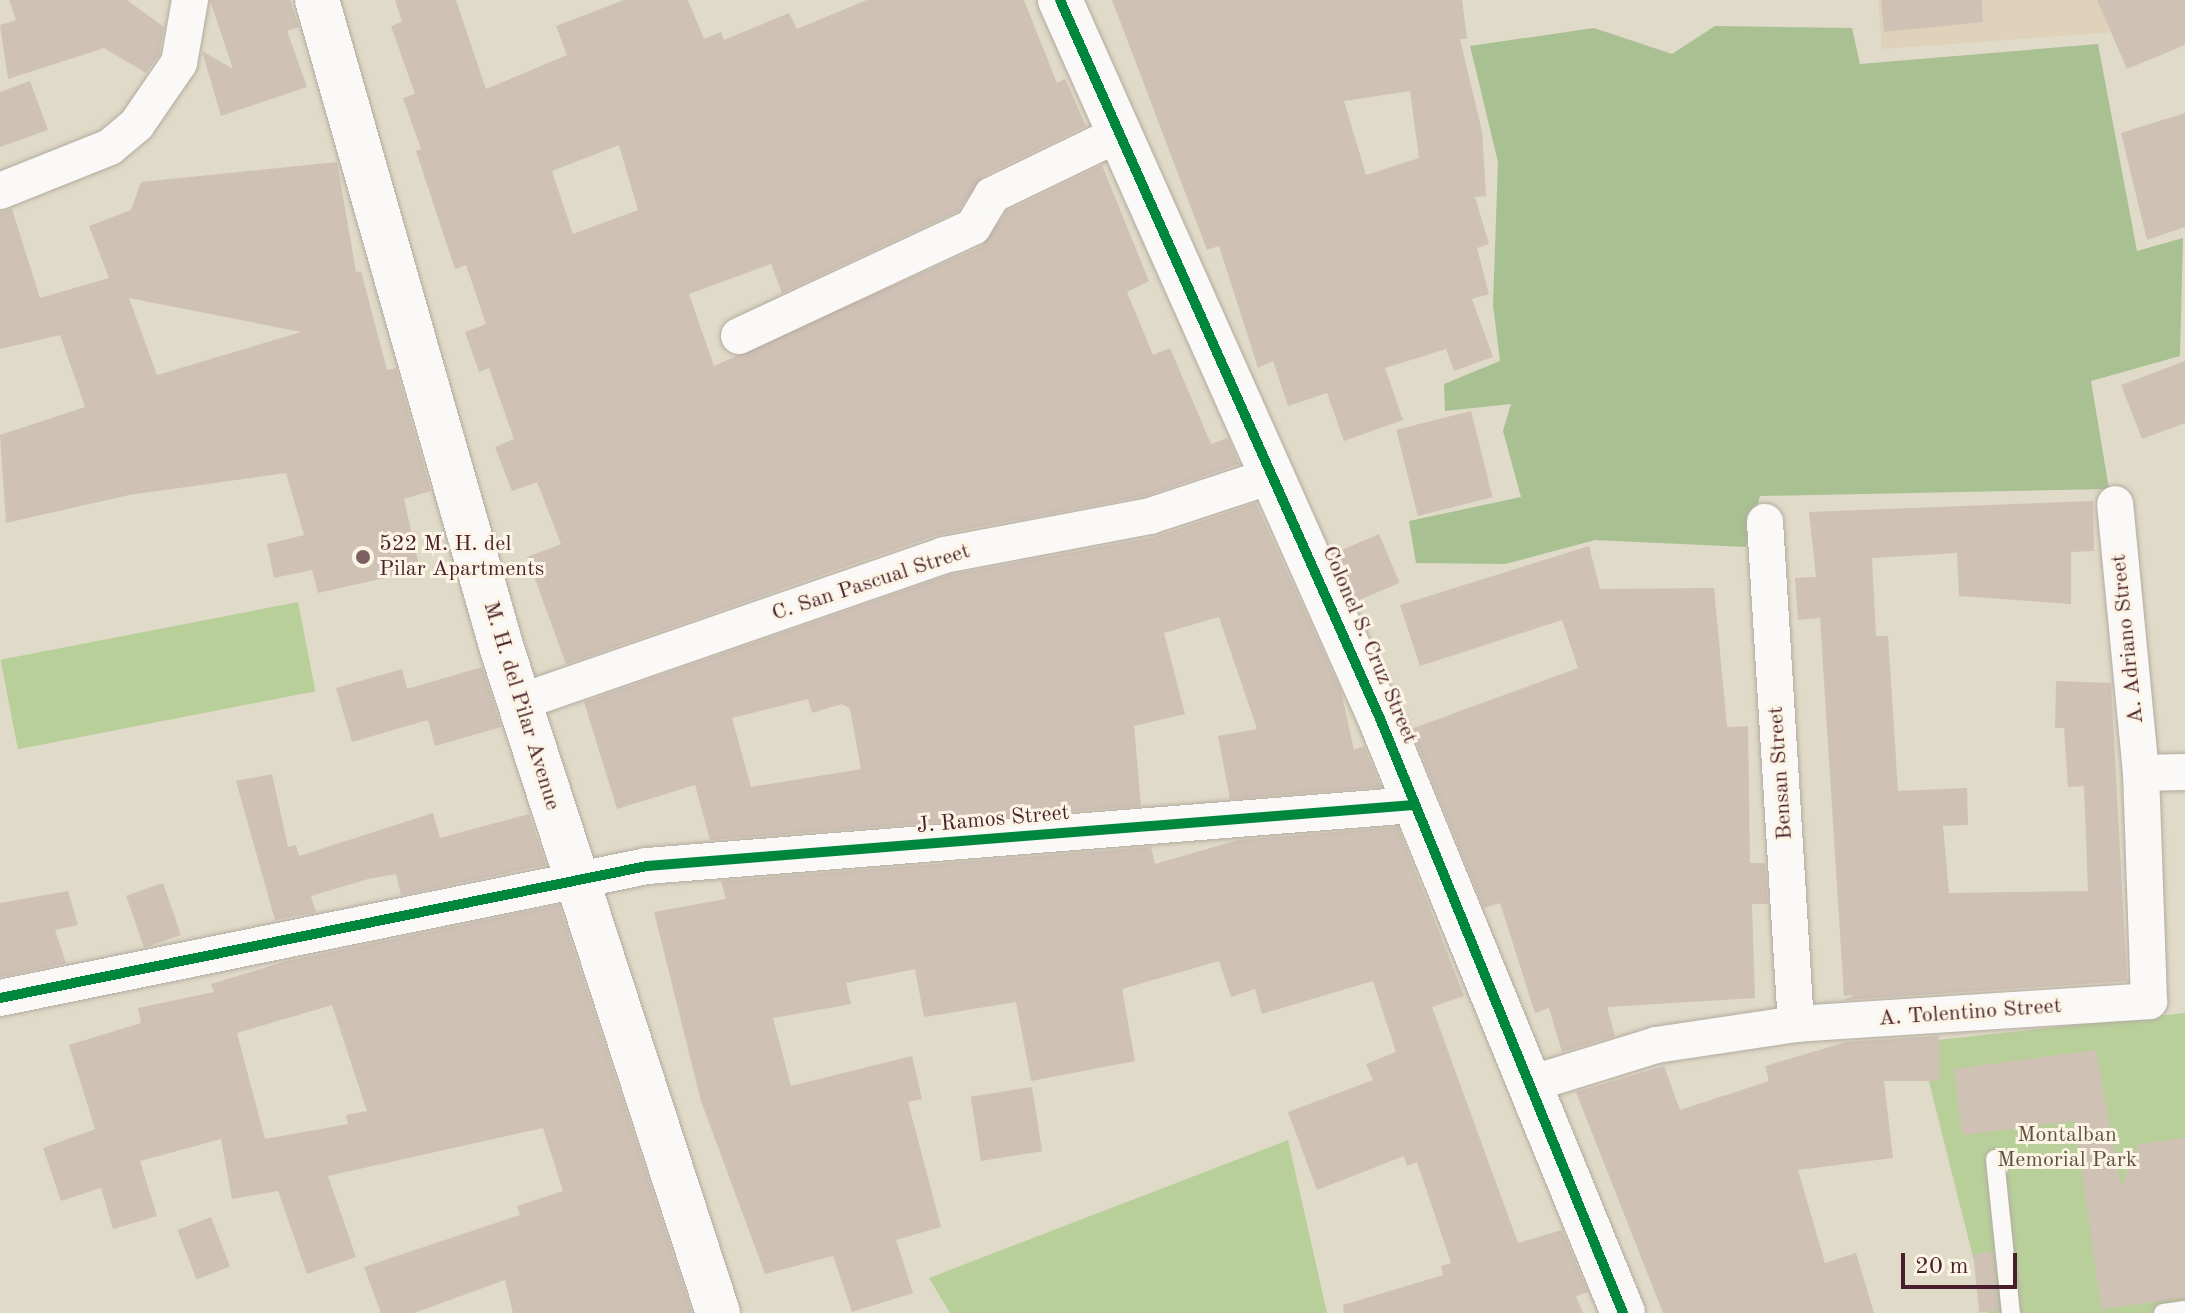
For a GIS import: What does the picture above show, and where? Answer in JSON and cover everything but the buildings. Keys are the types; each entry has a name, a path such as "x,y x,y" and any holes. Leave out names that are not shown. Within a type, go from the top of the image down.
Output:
{"street":[{"path":"0,191 110,147 137,124 179,63 190,0"},
{"name":"M. H. del Pilar Avenue","path":"317,0 520,702 718,1313"},
{"name":"Colonel S. Cruz Street","path":"1060,0 1274,475 1623,1313"},
{"path":"739,336 973,227 992,195 1118,134"},
{"name":"C. San Pascual Street","path":"520,702 944,555 1150,516 1274,475"},
{"name":"A. Adriano Street","path":"2115,504 2141,773"},
{"name":"Bensan Street","path":"1765,522 1796,1024"},
{"path":"2141,773 2185,772"},
{"name":"A. Tolentino Street","path":"1527,1085 1656,1045 1796,1024 2149,1001 2141,773"},
{"name":"J. Ramos Street","path":"0,998 575,877 1414,805"}],"lane":[{"path":"1995,1159 2011,1313"},
{"path":"2163,1313 2185,1310"}],"shaded area":[{"path":"1878,0 2185,0 2185,27 1882,49"}],"green space":[{"path":"1715,26 1852,28 1860,64 2098,44 2137,251 2183,238 2180,356 2091,381 2109,489 1760,496 1746,547 1595,540 1505,564 1416,563 1409,521 1521,497 1503,431 1511,404 1445,411 1444,384 1500,361 1493,305 1498,162 1470,46 1594,28 1672,54"},
{"path":"298,602 315,691 18,749 1,660"},
{"name":"Montalban Memorial Park","path":"2185,1013 2185,1313 1987,1313 1919,1042"},
{"path":"1288,1140 1327,1313 950,1313 929,1278"}],"cycle path":[{"path":"1060,0 1379,716 1623,1313"},
{"path":"0,998 647,866 1414,805"}],"place":[{"name":"522 M. H. del Pilar Apartments","path":"363,557"}]}
